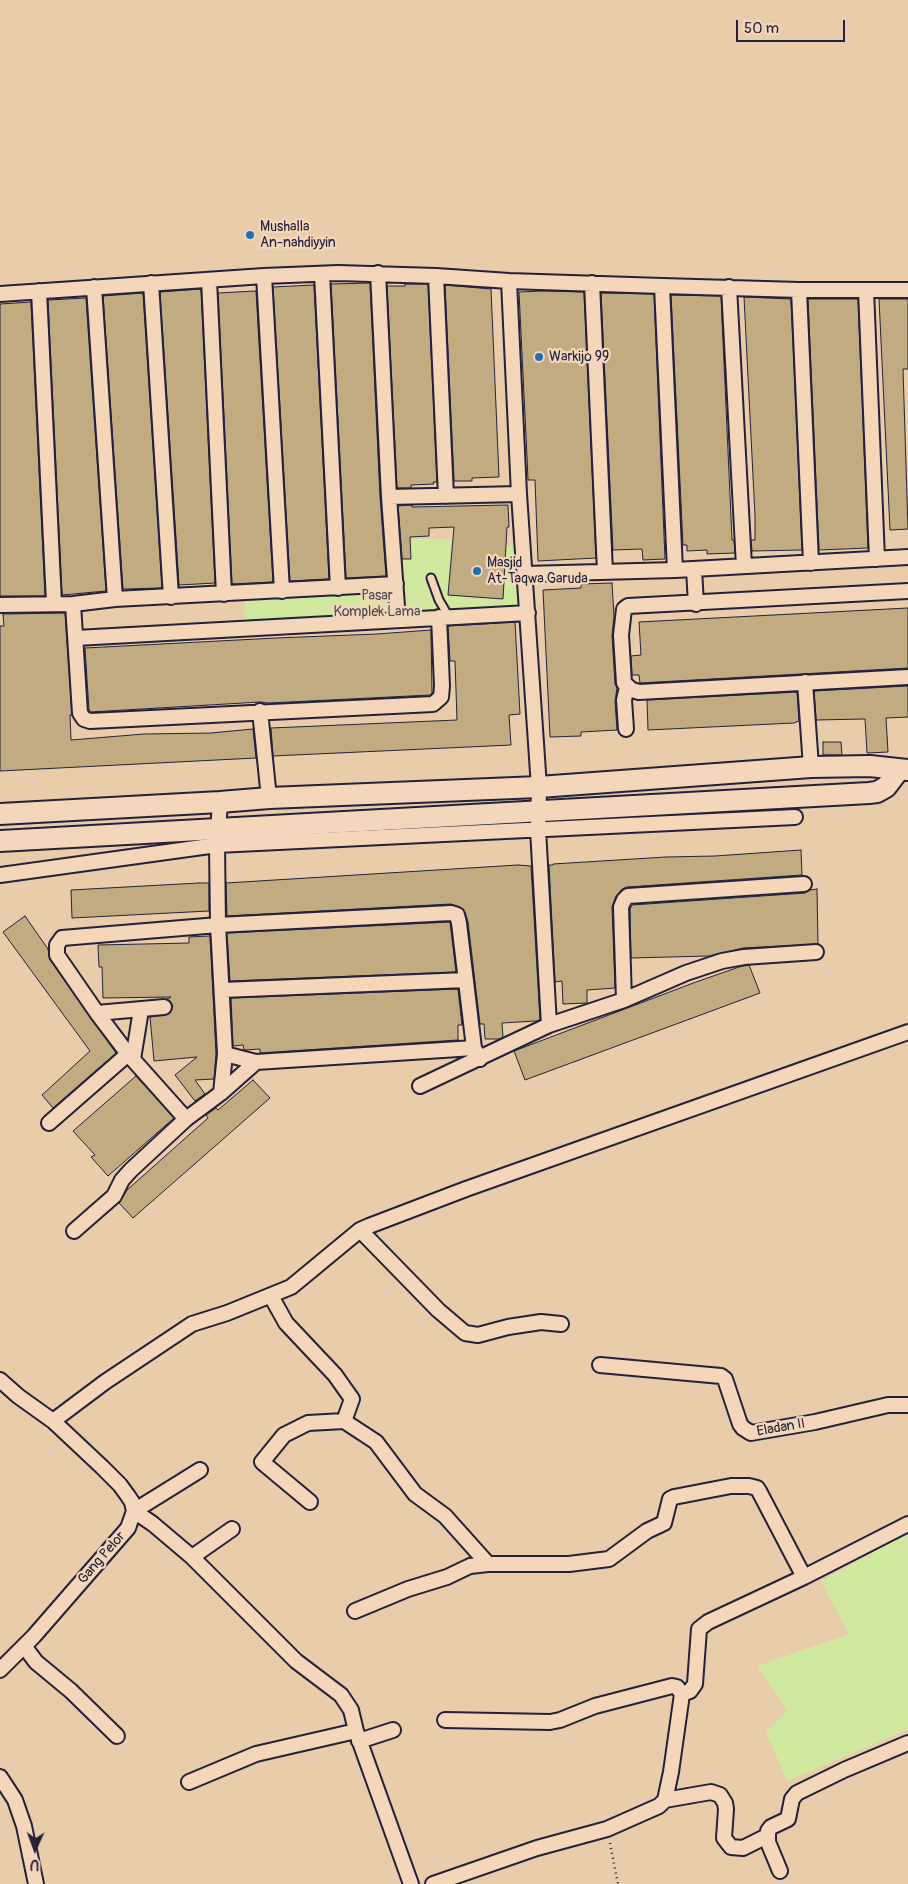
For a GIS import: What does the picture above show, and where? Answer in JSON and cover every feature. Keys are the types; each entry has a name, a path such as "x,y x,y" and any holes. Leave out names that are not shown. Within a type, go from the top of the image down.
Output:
{"street":[{"path":"378,273 389,496 398,620"},
{"path":"0,294 94,286 264,276 378,273 509,281 662,286 799,290 908,290"},
{"path":"322,274 338,588"},
{"path":"264,276 282,591"},
{"path":"436,276 446,496"},
{"path":"209,280 224,594"},
{"path":"509,281 520,494 539,787 538,821 549,1025"},
{"path":"151,283 171,597"},
{"path":"592,283 604,572"},
{"path":"94,286 115,599"},
{"path":"662,286 675,570"},
{"path":"729,287 744,566"},
{"path":"799,290 811,563"},
{"path":"866,290 877,559"},
{"path":"39,291 54,603"},
{"path":"389,496 520,494"},
{"path":"525,574 675,570 908,557"},
{"path":"694,569 696,604"},
{"path":"0,605 73,604 115,599 396,584"},
{"path":"908,591 634,606 624,609 621,635 624,683 627,687 639,692 908,677"},
{"path":"73,604 80,713 84,719 99,721 437,702 441,697 442,686 444,617"},
{"path":"76,638 528,613"},
{"path":"805,682 811,767"},
{"path":"626,728 624,700 627,687"},
{"path":"260,711 269,798"},
{"path":"0,814 269,798 539,787 811,767 870,766 904,770"},
{"path":"538,821 877,792 886,787 904,770"},
{"path":"220,802 217,837 218,925 225,1054 221,1093"},
{"path":"0,842 217,837 538,821 795,817"},
{"path":"0,875 217,837"},
{"path":"624,1000 621,907 628,896 804,884"},
{"path":"186,1119 130,1056 96,1013 57,955 57,945 62,938 218,925 451,913 456,915 459,923 477,1054"},
{"path":"420,1086 477,1054 549,1025 624,1000 686,973 722,962 765,954 816,952"},
{"path":"223,990 466,980"},
{"path":"96,1013 164,1007"},
{"path":"50,1124 130,1056 141,1010"},
{"path":"53,1421 105,1382 192,1324 227,1313 291,1287 360,1230 466,1189 908,1032"},
{"path":"225,1054 256,1062 477,1054"},
{"path":"74,1230 114,1196 122,1180 131,1170 186,1119 221,1093 256,1062"},
{"path":"360,1230 438,1310 465,1333 478,1335 508,1327 541,1322 561,1324"},
{"path":"271,1296 286,1323 335,1375 352,1398 344,1421"},
{"name":"Eladan II","path":"600,1365 721,1376 725,1379 740,1424 751,1433 815,1422 888,1405 908,1405"},
{"path":"0,1380 18,1396 53,1421 120,1485 132,1502 134,1511 153,1524 192,1557 296,1661 341,1695 351,1710 358,1736 411,1884"},
{"path":"310,1502 262,1462 284,1435 308,1423 344,1421 376,1442 415,1494 445,1516 488,1564"},
{"path":"134,1511 200,1470"},
{"path":"355,1611 408,1589 447,1577 470,1566 488,1564 569,1564 609,1559 647,1531 664,1523 668,1502 674,1497 732,1486 756,1488 763,1496 804,1577"},
{"name":"Gang Pelor","path":"3,1662 24,1646 128,1528 134,1511"},
{"path":"682,1694 690,1691 695,1684 698,1631 702,1625 804,1577 908,1524"},
{"path":"192,1557 232,1530"},
{"path":"24,1646 36,1662 117,1736"},
{"path":"433,1884 537,1848 607,1830 659,1806 665,1800 671,1772 682,1694 677,1687 672,1686 595,1706 550,1722 445,1720"},
{"path":"189,1782 256,1754 393,1730"},
{"path":"665,1800 711,1792 720,1795 726,1809 724,1838 731,1847 744,1848 767,1836 771,1826 788,1819 792,1799 798,1793 844,1770 908,1743"},
{"path":"0,1777 15,1800 24,1826 36,1884"},
{"path":"767,1836 780,1871"}],"lane":[{"path":"431,578 444,617"}],"path":[{"path":"607,1830 618,1884"}],"green space":[{"path":"397,539 451,539 521,547 522,608 400,616"},
{"name":"Pasar Komplek Lama","path":"395,586 395,620 244,628 245,596"},
{"path":"908,1533 908,1729 787,1781 766,1732 787,1710 757,1666 849,1634 821,1581"}],"building":[{"path":"370,283 380,497 386,576 346,578 331,284"},
{"path":"405,284 428,284 437,482 433,482 434,484 411,485 411,488 397,488 387,286 405,286"},
{"path":"314,285 329,579 290,581 273,287"},
{"path":"445,285 491,289 499,477 472,478 472,481 454,481"},
{"path":"201,289 215,583 179,585 160,292"},
{"path":"256,291 273,582 232,584 218,293"},
{"path":"519,292 584,292 596,558 538,561 535,480 528,480"},
{"path":"143,293 162,588 123,589 103,296"},
{"path":"601,293 654,294 665,559 643,560 642,549 613,550"},
{"path":"671,295 721,296 732,540 734,540 735,553 707,554 707,550 687,551 687,545 683,545"},
{"path":"744,297 791,299 802,550 752,551 751,540 755,540 755,516"},
{"path":"86,298 106,591 62,595 48,300"},
{"path":"808,299 858,299 868,548 819,550"},
{"path":"879,299 908,299 908,369 903,369 908,529 890,530"},
{"path":"31,302 45,596 0,596 0,304"},
{"path":"412,505 412,507 508,505 509,527 507,527 503,599 448,595 454,527 429,528 429,536 410,537 411,559 402,559 398,506"},
{"path":"612,583 614,616 612,636 615,684 617,688 615,701 617,730 581,732 581,736 550,737 543,590 581,588 581,584"},
{"path":"908,608 908,668 640,683 639,675 632,675 631,656 641,655 639,622"},
{"path":"65,613 72,715 70,715 71,740 144,734 211,733 253,729 256,758 0,771 0,626 4,626 3,614"},
{"path":"515,622 520,714 509,715 511,745 273,756 271,728 457,720 455,661 450,661 448,626"},
{"path":"431,630 432,693 430,695 260,702 91,712 89,710 85,648"},
{"path":"908,686 908,717 886,718 888,752 867,753 865,719 816,720 814,691"},
{"path":"797,692 799,721 794,723 648,730 647,700"},
{"path":"823,742 841,742 842,755 823,755"},
{"path":"801,850 802,875 627,887 622,889 616,896 612,907 615,988 587,990 587,1003 563,1004 562,981 555,982 549,865"},
{"path":"518,865 531,866 540,1020 502,1023 503,1037 500,1039 485,1039 484,1024 480,1024 468,922 465,912 460,907 451,904 227,916 226,883"},
{"path":"209,883 209,911 72,918 71,890"},
{"path":"817,889 818,944 743,948 709,956 631,958 630,909 632,905 805,893"},
{"path":"25,916 48,949 50,960 116,1053 53,1108 42,1095 90,1051 3,932"},
{"path":"450,922 456,972 230,981 227,933"},
{"path":"210,936 216,1054 214,1079 195,1080 205,1094 195,1101 175,1075 197,1057 154,1061 150,1017 169,1014 173,1006 167,999 171,997 103,998 102,967 99,967 98,945 189,943 189,937"},
{"path":"749,965 760,993 525,1080 514,1051 696,982"},
{"path":"458,989 462,1025 458,1025 458,1040 260,1053 260,1049 244,1050 243,1045 233,1046 231,998"},
{"path":"136,1076 174,1118 108,1176 91,1157 95,1155 73,1131"},
{"path":"253,1080 270,1098 133,1218 119,1203 127,1190 208,1118 206,1115 216,1108 218,1110"}],"place":[{"name":"Mushalla An-nahdiyyin","path":"250,235"},
{"name":"Warkijo 99","path":"539,357"},
{"name":"Masjid At-Taqwa Garuda","path":"477,571"}]}
